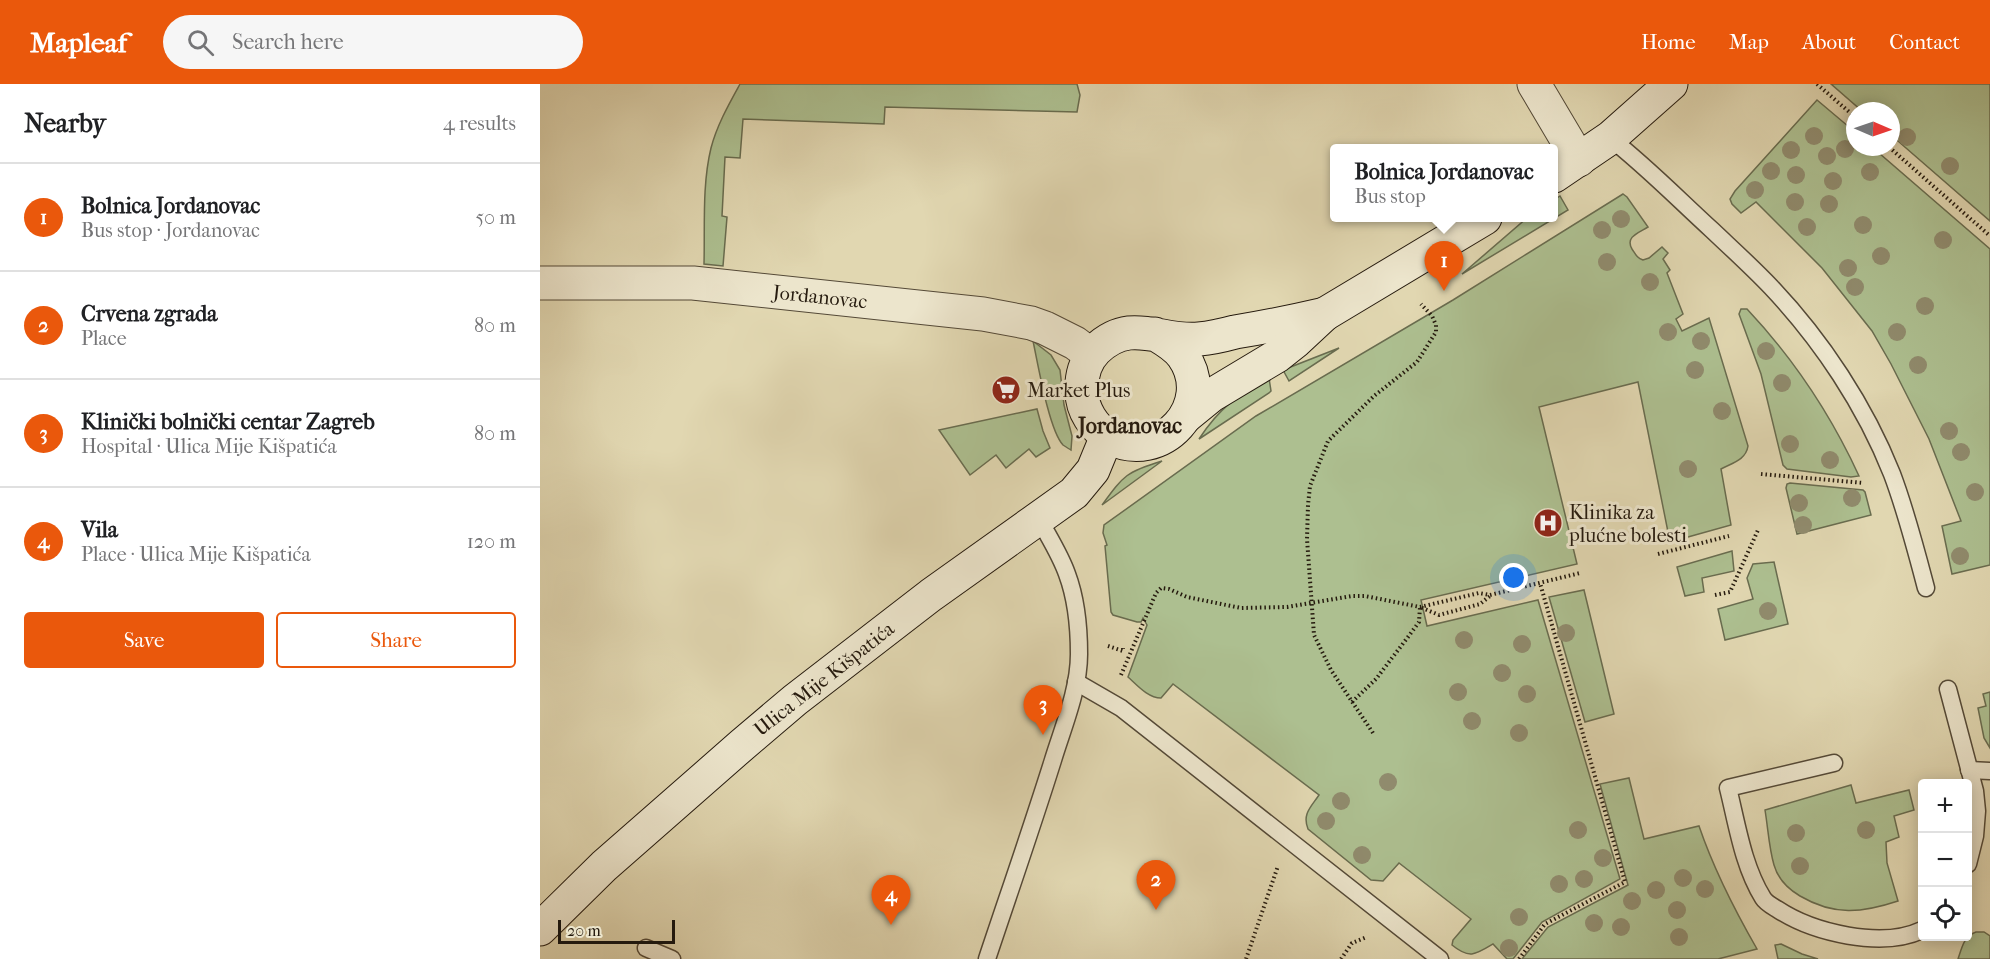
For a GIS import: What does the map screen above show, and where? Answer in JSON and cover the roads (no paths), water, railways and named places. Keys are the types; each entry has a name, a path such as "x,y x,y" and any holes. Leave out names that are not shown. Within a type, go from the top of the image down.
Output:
{"main road":[{"path":"1534,84 1557,144"},
{"path":"1558,147 1566,168 1610,138 1671,84"},
{"path":"1185,417 1212,395 1277,356 1325,314 1478,222"},
{"name":"Jordanovac","path":"540,283 693,283 983,314 1032,323 1075,343 1091,355"},
{"path":"1155,334 1170,343 1184,356 1191,373 1193,391 1190,405 1178,427 1165,436 1149,443 1130,444 1118,441 1107,436 1098,428 1087,413 1082,395 1082,379 1091,355 1102,344 1118,335 1134,332 1155,334 1198,339 1325,314"},
{"name":"Ulica Mije Kišpatića","path":"540,929 604,866 795,700 931,595 1074,493 1093,470 1107,436"}],"lane":[{"path":"1610,138 1641,162 1748,264 1787,305 1824,352 1851,392 1884,455 1915,543 1926,588"},
{"path":"987,959 1044,789 1076,682 1079,656 1073,594 1068,574 1038,517"},
{"path":"1076,682 1121,708 1440,959"},
{"path":"1948,688 1975,791 1977,811 1972,848"},
{"path":"1834,763 1728,788 1745,855 1764,900 1790,918 1840,935 1890,938 1909,936 1918,932"},
{"path":"1969,770 1990,771"},
{"path":"646,948 672,959"}],"place":[{"name":"Bolnica Jordanovac","path":"1444,291"},
{"name":"Market Plus","path":"1006,390"},
{"name":"Klinika za plućne bolesti","path":"1548,523"},
{"name":"Klinički bolnički centar Zagreb","path":"1043,735"},
{"name":"Crvena zgrada","path":"1156,910"},
{"name":"Vila","path":"891,925"}],"district":[{"name":"Jordanovac","path":"1130,426"}]}
